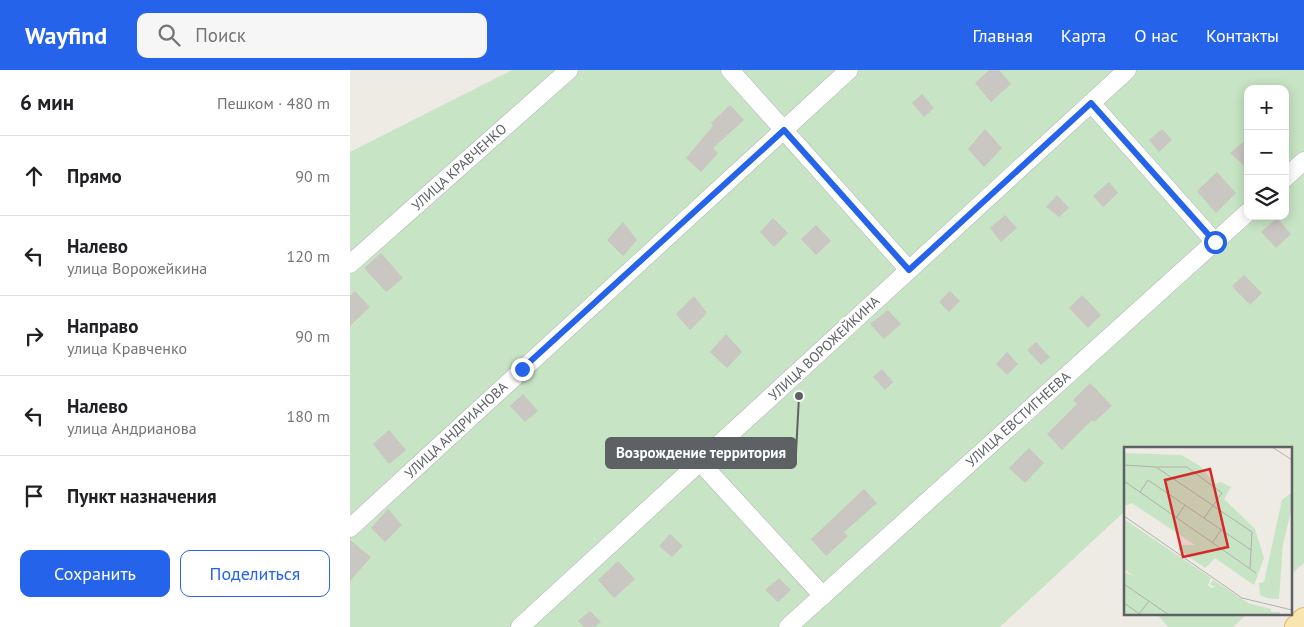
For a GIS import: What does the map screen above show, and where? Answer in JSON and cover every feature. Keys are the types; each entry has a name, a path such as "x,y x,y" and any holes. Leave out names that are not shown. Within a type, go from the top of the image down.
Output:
{"main road":[{"path":"1296,627 1304,619"}],"street":[{"name":"УЛИЦА КРАВЧЕНКО","path":"350,264 569,70"},
{"path":"730,70 909,270"},
{"name":"УЛИЦА АНДРИАНОВА","path":"350,528 849,70"},
{"name":"УЛИЦА ВОРОЖЕЙКИНА","path":"520,627 1127,70"},
{"path":"1091,103 1215,242"},
{"path":"1288,175 1304,161"},
{"name":"УЛИЦА ЕВСТИГНЕЕВА","path":"788,627 1244,216"},
{"path":"700,462 823,596"}],"green space":[{"path":"512,70 1304,70 1304,563 1292,573 1292,447 1124,447 1124,512 1000,627 350,627 350,152"},
{"path":"1157,614 1247,614 1233,627 1168,627"}],"building":[{"path":"989,70 999,70 1011,84 991,102 975,83"},
{"path":"922,94 934,108 924,117 912,103"},
{"path":"730,105 744,120 713,148 718,153 701,172 686,158 713,126 711,123"},
{"path":"985,129 1002,148 984,167 968,149"},
{"path":"1162,129 1172,140 1159,152 1149,140"},
{"path":"1244,141 1244,165 1230,153"},
{"path":"1217,172 1236,193 1216,213 1197,191"},
{"path":"1109,182 1118,193 1103,207 1093,196"},
{"path":"1057,195 1069,208 1059,217 1046,207"},
{"path":"1005,215 1017,228 1001,242 990,228"},
{"path":"773,218 788,233 774,247 760,232"},
{"path":"1275,220 1279,220 1291,234 1276,248 1261,232"},
{"path":"623,222 637,240 623,256 607,240"},
{"path":"816,225 831,241 816,255 801,239"},
{"path":"381,253 403,278 386,292 364,268"},
{"path":"1244,275 1262,293 1250,305 1232,286"},
{"path":"355,291 370,307 350,326 350,296"},
{"path":"950,291 960,301 949,312 939,302"},
{"path":"1082,295 1101,315 1088,328 1069,308"},
{"path":"694,296 707,313 690,330 676,314"},
{"path":"888,310 901,324 884,339 870,324"},
{"path":"726,334 742,352 727,368 710,352"},
{"path":"1036,342 1050,357 1041,365 1027,350"},
{"path":"1007,352 1018,364 1007,375 996,364"},
{"path":"882,369 893,382 885,390 873,377"},
{"path":"1090,383 1112,406 1094,422 1092,420 1062,450 1047,434 1077,404 1073,400"},
{"path":"523,394 538,411 525,422 510,406"},
{"path":"389,430 406,450 389,464 373,444"},
{"path":"1029,448 1044,463 1025,483 1009,468"},
{"path":"864,489 877,503 844,532 848,536 826,556 811,539"},
{"path":"388,509 402,525 385,542 371,528"},
{"path":"670,534 683,546 672,557 659,546"},
{"path":"350,540 371,557 350,581"},
{"path":"618,561 635,579 614,598 598,580"},
{"path":"779,578 791,590 778,602 765,590"},
{"path":"590,611 601,622 595,627 584,627 578,621"}],"place":[{"name":"Возрождение территория","path":"799,396"}],"route":[{"path":"522,369 784,130 909,270 1091,103 1215,242"}]}
